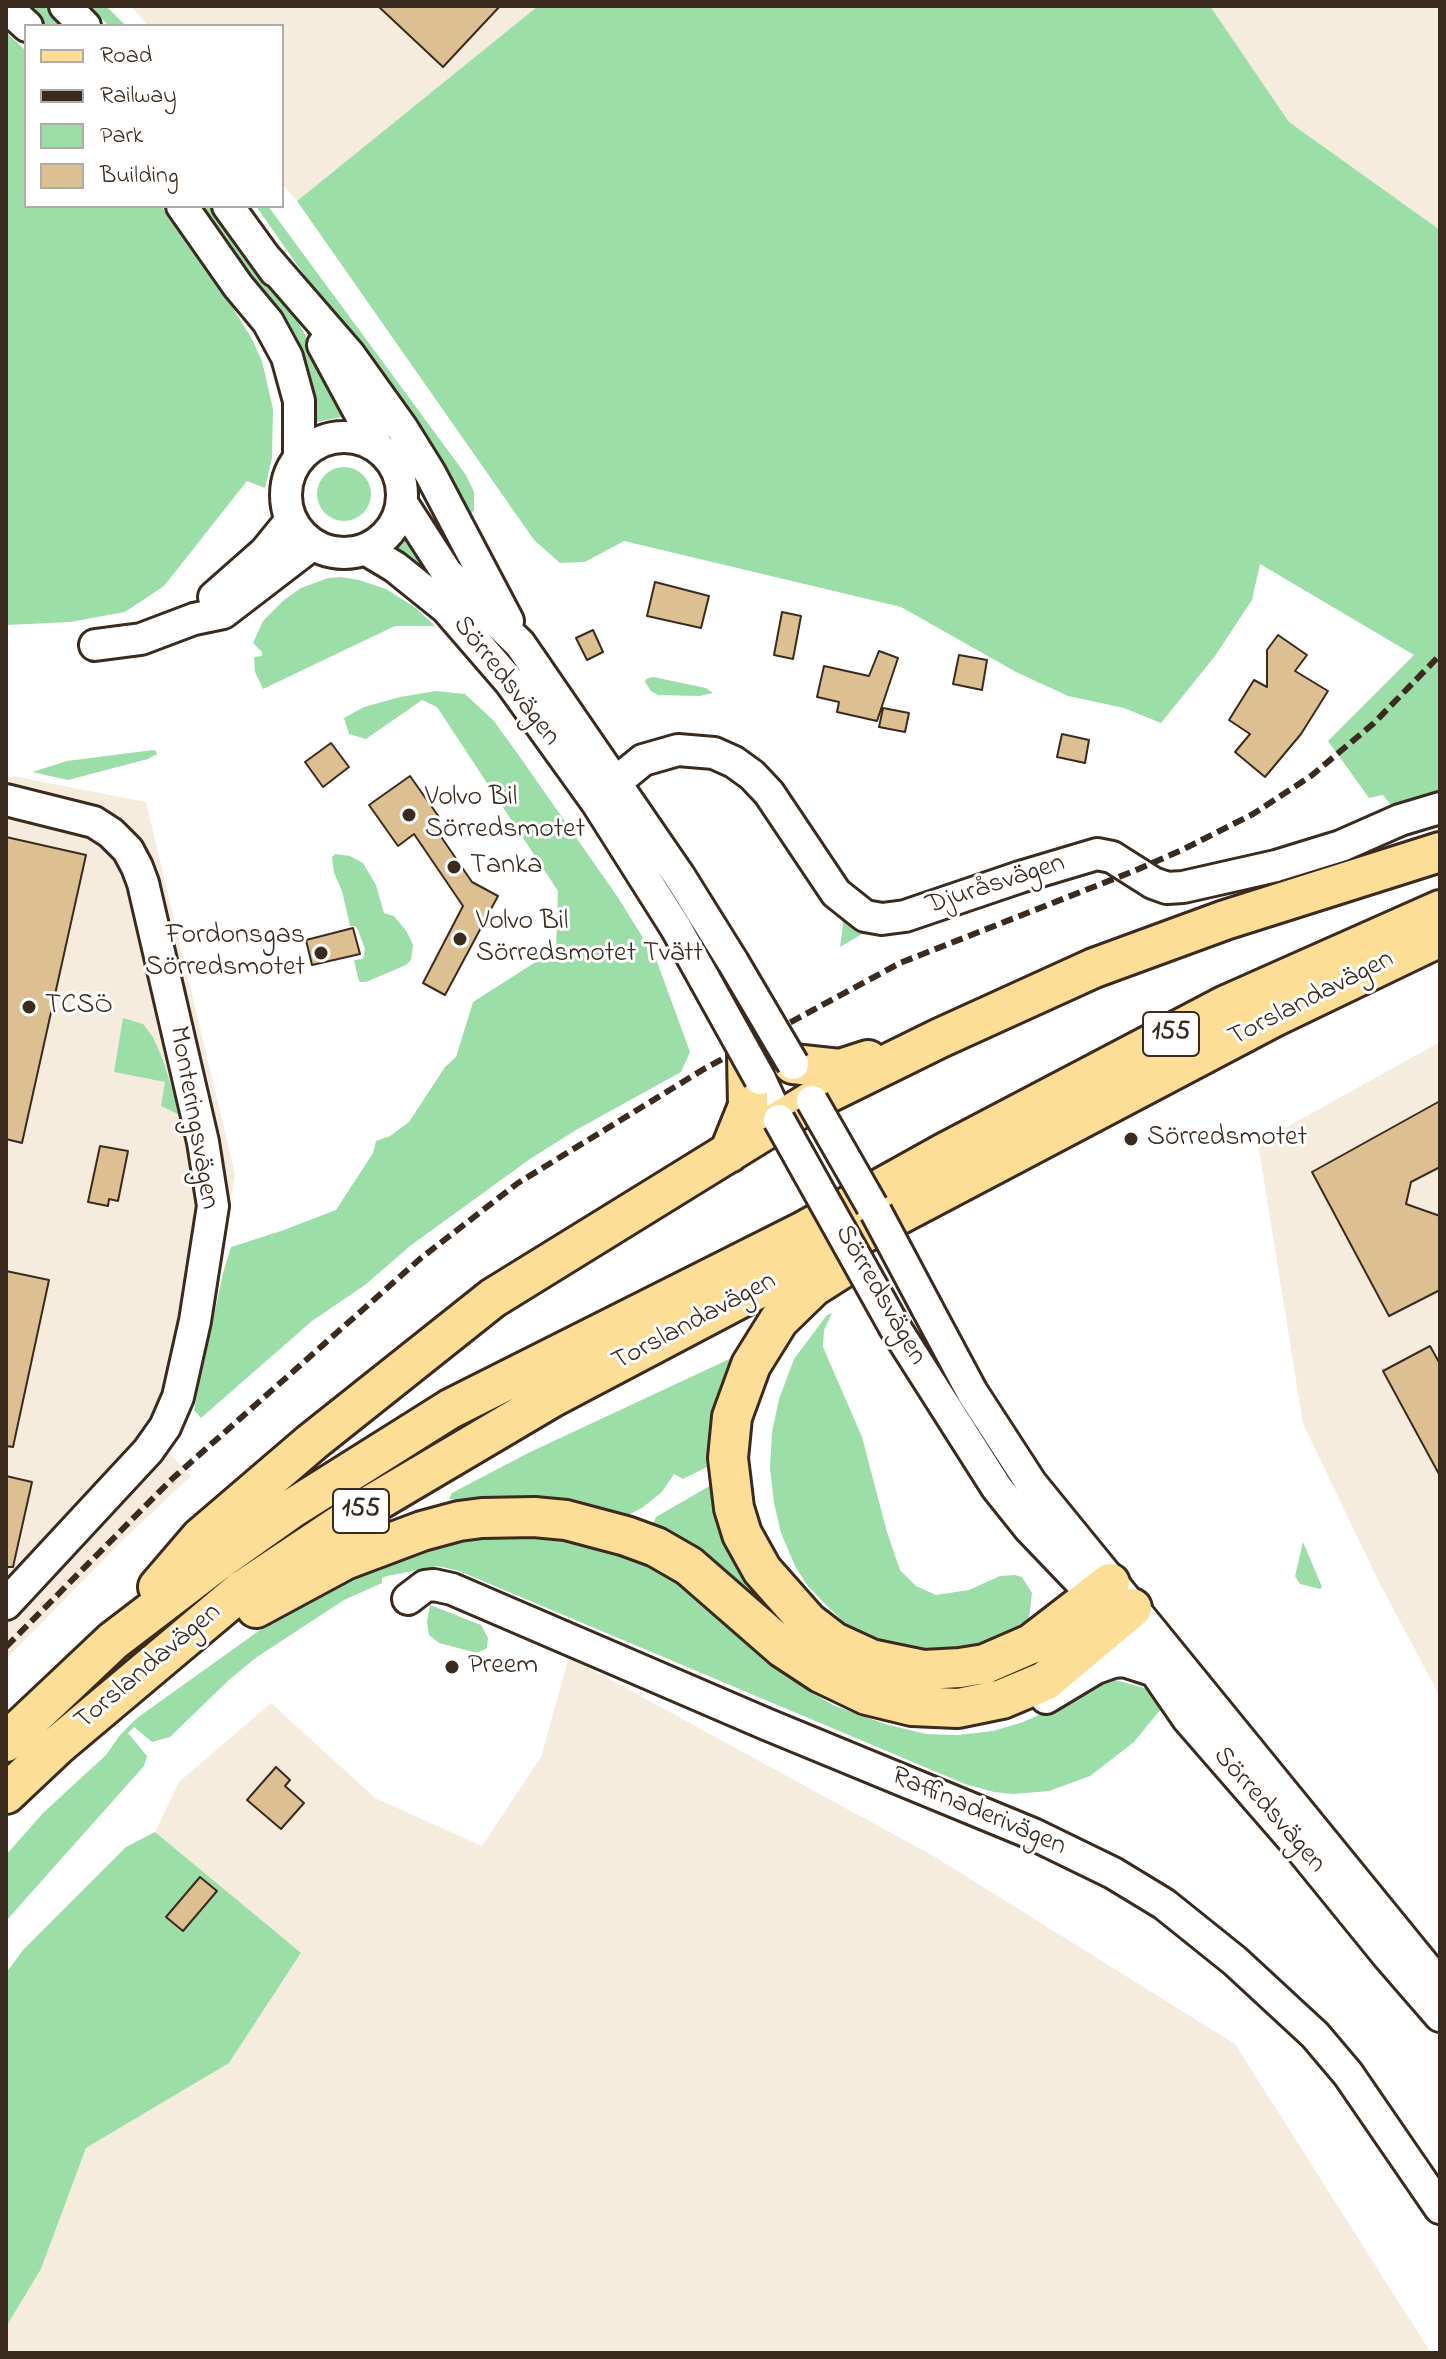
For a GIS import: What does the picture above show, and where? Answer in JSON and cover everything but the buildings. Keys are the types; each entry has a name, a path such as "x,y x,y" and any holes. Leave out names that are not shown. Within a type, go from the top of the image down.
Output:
{"main road":[{"path":"113,1641 200,1538 312,1442 493,1298 779,1120 940,1038 1057,984 1168,939 1440,852"},
{"name":"Torslandavägen","path":"6,1742 113,1641 291,1509 450,1409 802,1232 957,1146 1226,1005 1440,910"},
{"name":"Torslandavägen","path":"6,1794 58,1745 241,1591 367,1507 553,1397 1272,1018 1440,937"},
{"path":"1113,1603 985,1664 960,1668 924,1670 896,1666 861,1656 829,1638 808,1622 762,1570 742,1534 734,1508 728,1458 729,1437 739,1393 759,1349 779,1320 829,1276 1114,1123 1419,965 1440,950"},
{"path":"793,1064 840,1069 940,1038"},
{"path":"729,1153 748,1106 747,1055"},
{"path":"146,1671 345,1560 389,1542 459,1521 534,1517 589,1525 656,1547 689,1566 783,1648 821,1673 867,1695 912,1706 958,1708 974,1705 1002,1699 1045,1681 1113,1603"}],"street":[{"path":"65,6 83,24"},
{"path":"6,7 25,24"},
{"path":"183,208 238,286 268,322 287,357 299,401 299,458"},
{"name":"Sörredsvägen","path":"229,208 311,325 379,449 390,459 398,473 402,503 447,573 520,644"},
{"name":"Sörredsvägen","path":"265,257 349,354 402,428 430,473 520,644 616,782 733,962 793,1064 972,1392 1155,1671 1188,1719 1440,2016"},
{"path":"379,449 365,440 342,437 318,442 299,458 287,483 286,502 291,520 313,544 338,553 365,549 382,539 391,529 402,503"},
{"path":"194,619 212,598 265,552 291,520"},
{"path":"95,645 158,634 194,619 223,613 313,544"},
{"name":"Sörredsvägen","path":"365,549 395,567 446,608 510,682 597,803 676,928 894,1326 997,1488 1029,1528 1113,1603 1440,1985"},
{"name":"Djuråsvägen","path":"616,782 643,760 678,750 714,753 734,762 769,793 836,893 865,916 882,919 905,916 1097,854 1112,857 1153,883 1167,888 1183,887 1276,866 1341,846 1400,820 1440,808"},
{"name":"Monteringsvägen","path":"6,800 94,822 128,850 137,867 203,1142 213,1206 195,1321 178,1397 165,1427 148,1451 6,1604"},
{"name":"Raffinaderivägen","path":"408,1599 425,1586 452,1589 1033,1834 1113,1873 1164,1904 1246,1971 1315,2035 1356,2085 1440,2208"},
{"path":"974,1705 996,1711 1040,1702 1096,1668 1113,1662 1124,1661 1155,1671"}],"shaded area":[{"path":"131,6 538,6 297,201 284,186 284,24 146,24"},
{"path":"1210,6 1440,6 1440,230 1289,122"},
{"path":"13,776 146,802 235,1174 226,1233 188,1407 167,1451 191,1476 6,1659 6,778"},
{"path":"1440,1042 1440,1697 1379,1582 1303,1424 1258,1143"},
{"path":"569,1657 935,1857 1235,2044 1431,2353 6,2353 6,2327 41,2269 86,2148 229,2063 301,1954 155,1832 179,1782 271,1703 375,1798 482,1846 541,1757"}],"green space":[{"path":"21,6 49,6 67,24 39,24"},
{"path":"89,6 106,6 124,24 107,24"},
{"path":"538,6 1210,6 1289,122 1440,230 1440,819 1409,829 1383,795 1369,798 1328,741 1414,655 1260,564 1252,600 1215,656 1161,723 1124,708 1068,696 1016,672 901,607 624,541 585,562 560,563 534,540 297,201"},
{"path":"6,32 24,49 24,208 162,208 252,339 262,361 273,409 272,458 265,488 247,481 164,586 125,612 70,622 6,625"},
{"path":"196,208 220,208 286,300 335,389 346,416 313,423"},
{"path":"257,208 269,208 466,475 474,492 474,510 468,519"},
{"path":"344,467 363,475 371,494 363,513 344,521 325,513 317,494 325,475"},
{"path":"398,525 433,571 429,576 403,554 382,542"},
{"path":"341,577 386,589 416,608 435,626 395,626 263,689 255,672 254,657 262,656 262,652 253,643 263,621 301,588 328,578"},
{"path":"653,677 706,688 713,693 699,696 658,695 645,682"},
{"path":"436,691 465,694 494,721 520,757 619,899 656,959 690,1052 681,1072 530,1159 410,1246 365,1285 312,1321 201,1418 194,1410 231,1247 336,1210 373,1153 376,1141 390,1136 409,1122 445,1067 456,1057 473,1002 556,949 558,891 437,707 422,700 366,739 349,734 344,718 364,707"},
{"path":"153,750 157,754 148,759 68,780 32,772 67,761"},
{"path":"335,854 350,856 363,863 376,885 384,913 394,916 413,945 411,960 406,965 360,982 354,960 363,959 365,949 358,930 350,926 342,891 334,873 332,857"},
{"path":"840,912 867,931 840,947 843,925"},
{"path":"123,1018 143,1024 153,1037 180,1115 161,1106 165,1082 114,1072"},
{"path":"832,1313 824,1330 823,1347 862,1437 900,1570 916,1586 936,1595 969,1590 1000,1576 1022,1577 1032,1593 1029,1618 1001,1639 942,1651 896,1646 845,1623 807,1585 795,1566 781,1533 774,1503 770,1468 772,1432 779,1399 794,1359 827,1315"},
{"path":"738,1355 717,1462 683,1479 674,1474 662,1492 642,1508 620,1519 449,1499 452,1493 528,1453"},
{"path":"713,1484 760,1591 753,1600 650,1531 656,1517"},
{"path":"501,1531 570,1538 578,1546 587,1544 667,1567 811,1692 833,1705 885,1724 926,1734 958,1735 993,1731 1043,1713 1108,1678 1148,1689 1165,1704 1134,1742 1090,1776 1049,1791 994,1792 965,1784 459,1571 438,1566 387,1576 382,1578 382,1583 344,1600 257,1657 170,1737 152,1742 134,1727 128,1733 147,1756 144,1766 6,1921 6,1855 43,1813 106,1755 137,1718 288,1610 400,1550"},
{"path":"1303,1542 1322,1587 1320,1589 1300,1584 1295,1576"},
{"path":"430,1605 481,1625 488,1638 487,1648 477,1653 439,1643 429,1635 427,1622"},
{"path":"155,1832 301,1953 229,2063 86,2148 41,2269 6,2327 6,1973 23,1950 126,1847"}],"railway":[{"path":"6,1647 172,1479 421,1258 518,1183 704,1069 900,963 1134,871 1253,814 1311,776 1374,723 1440,655"}],"place":[{"name":"Volvo Bil Sörredsmotet","path":"409,815"},
{"name":"Tanka","path":"454,867"},
{"name":"Volvo Bil Sörredsmotet Tvätt","path":"460,939"},
{"name":"Fordonsgas Sörredsmotet","path":"321,953"},
{"name":"TCSÖ","path":"29,1007"},
{"name":"Sörredsmotet","path":"1131,1139"},
{"name":"Preem","path":"452,1667"}]}
